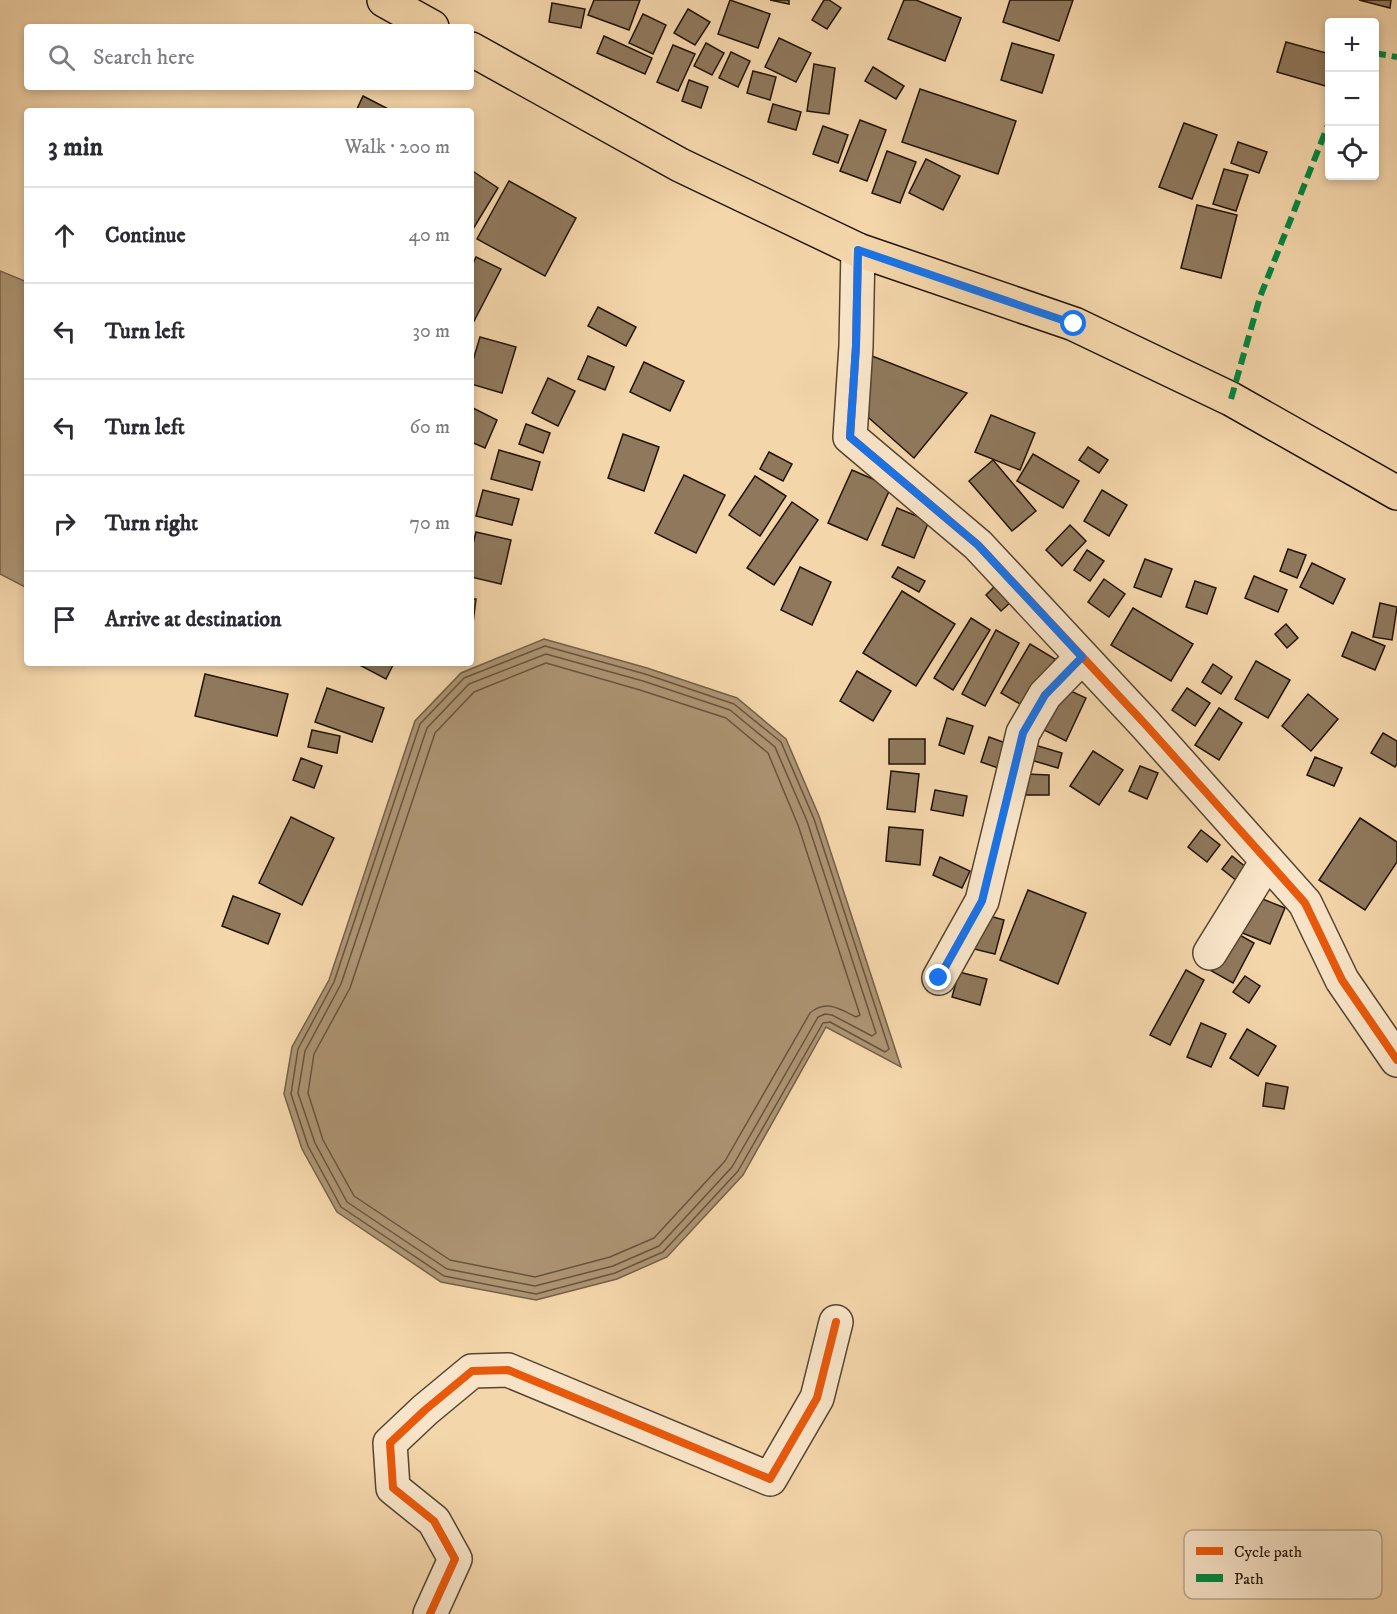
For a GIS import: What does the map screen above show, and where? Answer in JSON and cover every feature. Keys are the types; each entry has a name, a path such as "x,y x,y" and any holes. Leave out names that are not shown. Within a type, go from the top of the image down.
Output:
{"main road":[{"path":"384,0 427,24"},
{"path":"474,51 680,165 858,250 1074,324 1231,399 1397,494"}],"street":[{"path":"858,250 856,346 850,437 978,545 1305,903 1342,980 1397,1060"},
{"path":"939,978 982,901 1023,733 1045,695 1082,657"},
{"path":"1210,953 1268,861"},
{"path":"430,1614 455,1559 434,1521 393,1488 390,1443 424,1410 472,1371 508,1370 770,1479 817,1398 837,1322"}],"water":[{"path":"0,271 24,281 24,586 0,574"},
{"path":"544,639 647,668 737,698 786,739 819,816 901,1067 826,1027 743,1175 667,1257 617,1279 536,1300 441,1282 337,1212 302,1149 284,1094 292,1047 329,980 415,721 461,673"}],"building":[{"path":"594,0 640,0 629,30 588,15"},
{"path":"730,0 770,14 758,48 718,34"},
{"path":"770,0 789,0 789,4"},
{"path":"824,0 829,0 841,8 827,29 812,20"},
{"path":"904,0 916,0 961,18 945,61 888,39"},
{"path":"1010,0 1073,0 1059,41 1003,22"},
{"path":"1359,0 1391,0 1390,8"},
{"path":"552,3 585,9 581,28 549,22"},
{"path":"688,9 710,22 695,45 674,33"},
{"path":"643,14 666,25 653,54 629,43"},
{"path":"604,36 652,58 645,74 597,53"},
{"path":"779,38 811,53 796,82 765,67"},
{"path":"1286,42 1325,53 1325,86 1277,72"},
{"path":"706,43 724,53 712,75 694,66"},
{"path":"1012,43 1054,55 1042,93 1001,80"},
{"path":"673,45 695,54 678,91 657,82"},
{"path":"731,52 750,61 738,87 719,78"},
{"path":"814,64 835,68 829,114 807,111"},
{"path":"873,67 904,86 896,99 865,81"},
{"path":"753,71 776,77 770,100 747,93"},
{"path":"689,80 708,87 701,108 682,101"},
{"path":"920,89 1016,121 998,174 902,142"},
{"path":"363,96 386,108 357,108"},
{"path":"773,104 801,112 796,130 768,122"},
{"path":"860,120 886,130 867,181 840,171"},
{"path":"1184,123 1217,135 1192,199 1159,187"},
{"path":"823,126 848,135 838,163 813,154"},
{"path":"1238,142 1267,152 1259,173 1231,163"},
{"path":"887,151 916,162 900,203 872,193"},
{"path":"926,159 960,176 943,210 909,193"},
{"path":"1224,169 1248,175 1236,211 1213,204"},
{"path":"474,172 498,188 474,227"},
{"path":"509,181 576,218 545,276 477,239"},
{"path":"1197,205 1237,215 1221,278 1181,268"},
{"path":"476,257 501,269 474,321 474,261"},
{"path":"598,307 636,327 626,346 588,326"},
{"path":"480,337 516,347 502,393 474,385 474,357"},
{"path":"588,356 614,367 605,390 578,379"},
{"path":"872,356 967,393 914,458 860,410"},
{"path":"644,362 684,381 670,411 630,392"},
{"path":"548,378 575,391 558,426 532,413"},
{"path":"474,408 497,420 485,448 474,443"},
{"path":"991,415 1035,433 1020,470 975,452"},
{"path":"526,424 550,433 543,453 519,444"},
{"path":"623,434 659,447 644,491 608,478"},
{"path":"1088,447 1108,460 1099,473 1079,460"},
{"path":"499,450 540,462 532,490 491,479"},
{"path":"769,452 792,464 783,481 760,469"},
{"path":"1033,454 1079,481 1063,508 1017,481"},
{"path":"993,460 1036,511 1012,531 969,481"},
{"path":"852,470 891,487 867,540 828,523"},
{"path":"684,475 725,495 696,553 655,533"},
{"path":"755,476 786,496 760,536 729,515"},
{"path":"483,490 519,499 512,525 476,516"},
{"path":"1102,490 1127,505 1109,536 1084,521"},
{"path":"792,502 818,520 774,585 747,568"},
{"path":"897,508 929,521 914,558 882,545"},
{"path":"1070,525 1086,541 1062,566 1046,550"},
{"path":"476,532 511,540 501,584 474,578"},
{"path":"1288,549 1306,555 1297,578 1280,571"},
{"path":"1087,550 1104,561 1090,581 1074,570"},
{"path":"1145,559 1172,569 1161,597 1134,587"},
{"path":"1312,563 1345,579 1333,604 1300,587"},
{"path":"800,567 831,582 812,625 781,610"},
{"path":"898,567 925,581 919,592 892,577"},
{"path":"1254,576 1287,590 1278,612 1245,598"},
{"path":"1104,579 1125,594 1109,617 1088,602"},
{"path":"1195,581 1216,588 1207,614 1186,607"},
{"path":"996,585 1012,601 1001,611 986,595"},
{"path":"902,591 955,624 916,686 863,653"},
{"path":"1380,603 1397,607 1392,640 1373,637"},
{"path":"1133,608 1193,644 1171,681 1111,645"},
{"path":"971,618 990,630 953,690 934,678"},
{"path":"1286,624 1298,638 1287,648 1275,634"},
{"path":"996,630 1019,643 985,706 962,694"},
{"path":"1352,632 1385,646 1375,670 1342,656"},
{"path":"1030,644 1055,659 1027,708 1001,693"},
{"path":"1256,661 1290,680 1268,718 1235,699"},
{"path":"1213,664 1232,677 1221,694 1202,682"},
{"path":"362,666 392,666 386,679"},
{"path":"857,671 891,691 873,721 840,701"},
{"path":"205,674 288,694 277,736 195,716"},
{"path":"1062,687 1086,698 1066,741 1042,729"},
{"path":"327,688 384,708 372,742 315,722"},
{"path":"1187,688 1210,703 1195,726 1172,710"},
{"path":"1308,694 1338,719 1311,751 1282,726"},
{"path":"1219,708 1242,723 1219,760 1195,745"},
{"path":"947,718 973,726 964,754 939,745"},
{"path":"312,730 340,736 337,753 308,747"},
{"path":"1383,733 1397,741 1395,767 1371,753"},
{"path":"989,737 1011,745 1004,770 981,762"},
{"path":"889,739 925,739 925,764 889,764"},
{"path":"1028,743 1062,753 1058,768 1024,758"},
{"path":"1093,751 1123,770 1099,805 1070,786"},
{"path":"1315,757 1342,768 1334,786 1307,775"},
{"path":"301,758 322,766 314,788 293,780"},
{"path":"1140,766 1158,773 1147,799 1129,791"},
{"path":"891,771 919,774 915,812 887,809"},
{"path":"1026,774 1049,775 1049,795 1026,795"},
{"path":"935,790 967,796 963,816 931,810"},
{"path":"291,817 334,838 302,905 259,883"},
{"path":"1360,818 1397,842 1397,862 1365,910 1319,880"},
{"path":"889,827 923,830 920,865 886,861"},
{"path":"1201,830 1220,845 1207,862 1188,847"},
{"path":"1232,856 1247,868 1237,881 1222,869"},
{"path":"940,857 970,871 962,888 933,875"},
{"path":"1028,890 1086,913 1058,984 1000,960"},
{"path":"233,896 280,914 268,944 222,926"},
{"path":"1255,896 1285,908 1270,944 1240,932"},
{"path":"979,913 1004,920 995,954 970,948"},
{"path":"1229,929 1254,943 1233,983 1208,969"},
{"path":"1186,970 1204,980 1170,1045 1150,1035"},
{"path":"959,972 987,979 980,1005 952,997"},
{"path":"1245,976 1260,986 1249,1003 1233,992"},
{"path":"1201,1023 1226,1034 1211,1067 1187,1057"},
{"path":"1247,1029 1276,1046 1258,1076 1230,1058"},
{"path":"1266,1083 1288,1087 1284,1109 1263,1106"}],"marked path":[{"path":"1379,54 1397,57"},
{"path":"1231,399 1260,297 1328,126"}],"cycle path":[{"path":"858,250 856,346 850,437 978,545 1145,724 1305,903 1342,980 1397,1060"},
{"path":"430,1614 455,1559 434,1521 393,1488 390,1443 472,1371 508,1370 770,1479 817,1398 836,1322"}],"route":[{"path":"939,978 982,901 1023,733 1045,695 1082,657 978,545 850,437 856,346 858,250 1074,324"}]}
